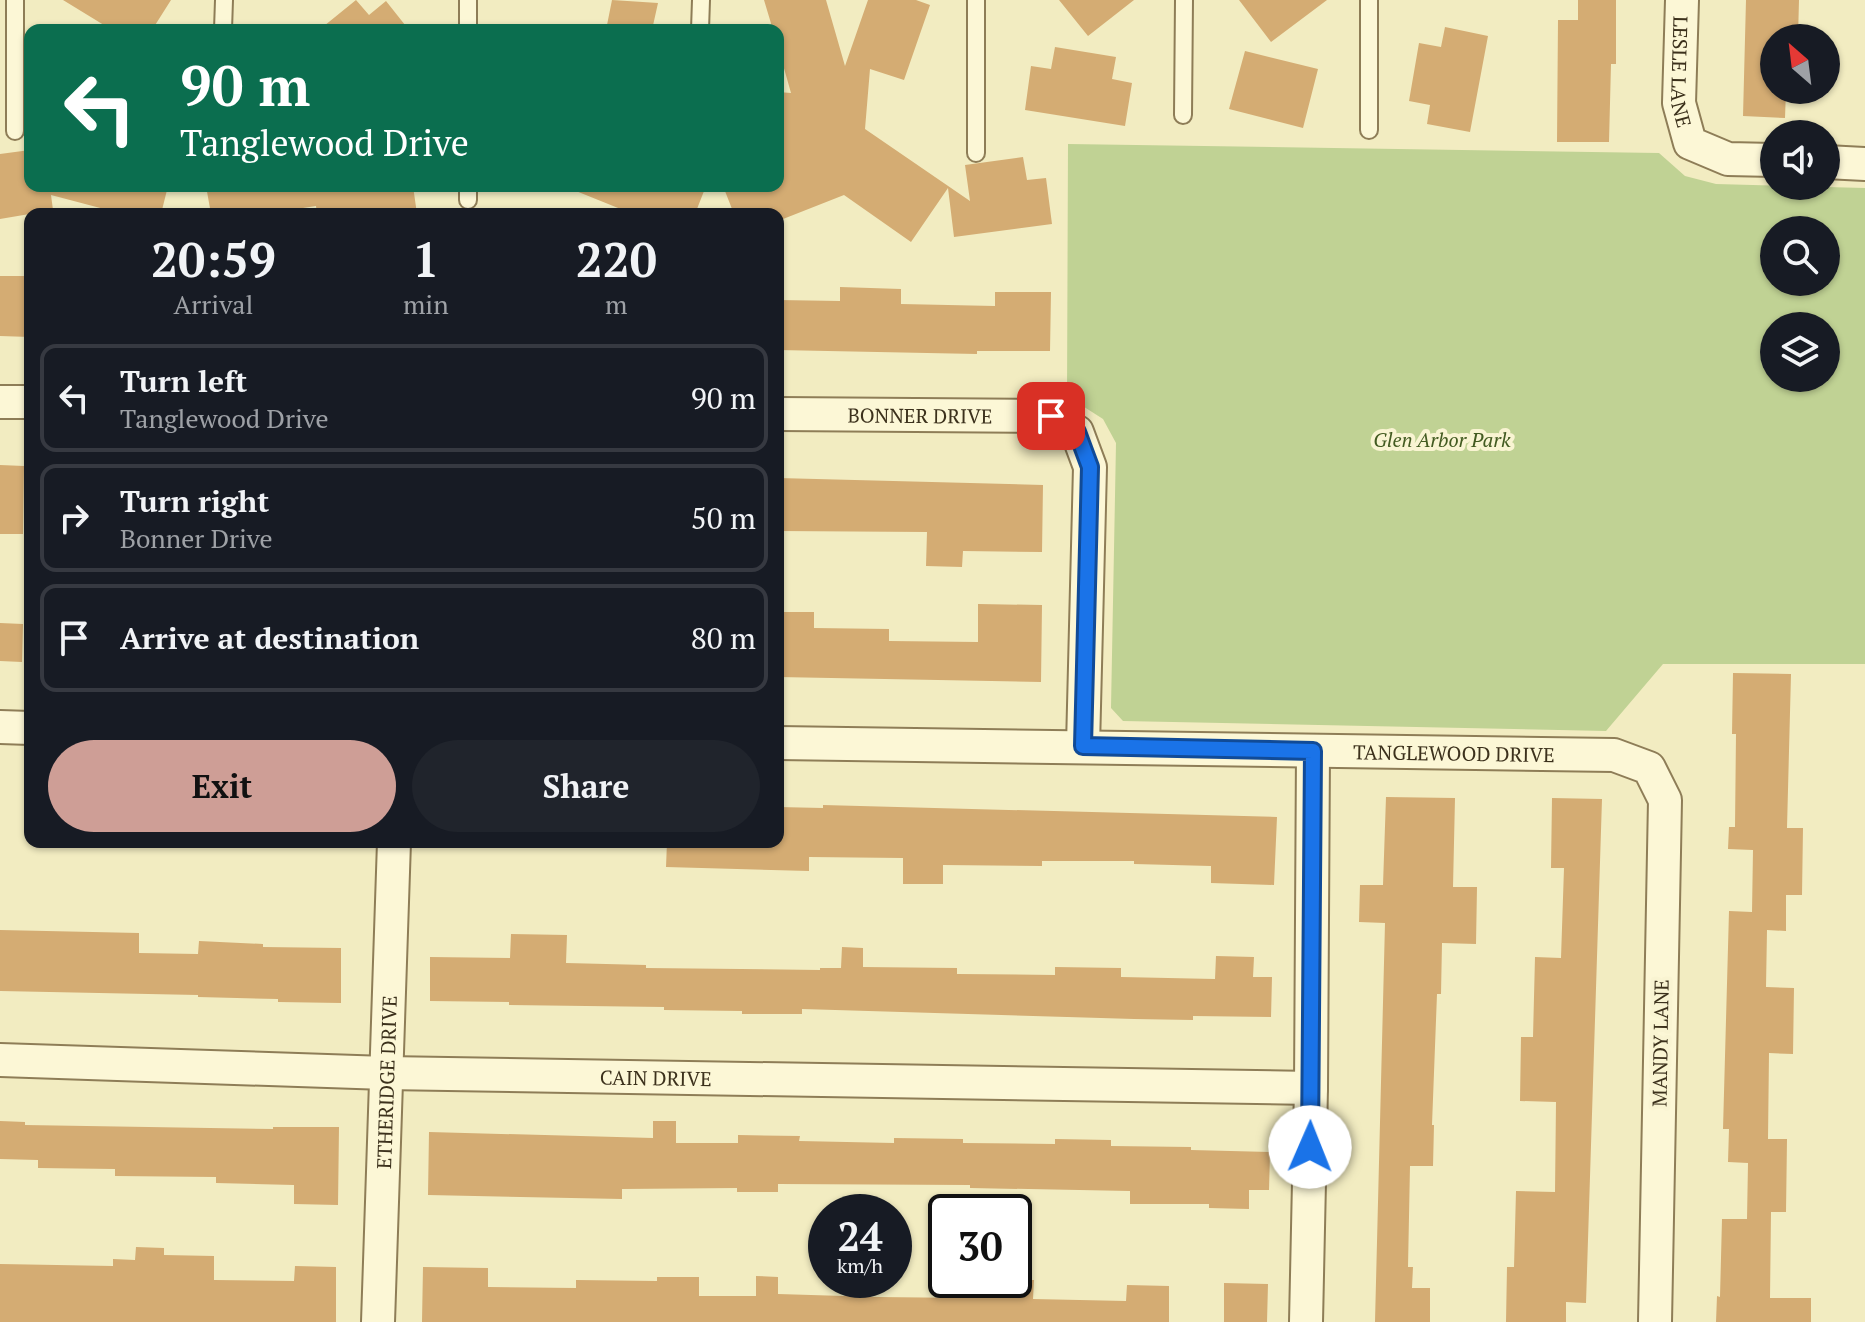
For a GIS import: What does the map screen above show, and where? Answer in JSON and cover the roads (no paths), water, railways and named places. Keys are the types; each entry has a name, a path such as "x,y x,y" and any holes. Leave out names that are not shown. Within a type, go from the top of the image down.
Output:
{"street":[{"name":"LESLE LANE","path":"1682,0 1679,103 1690,143 1728,159 1760,160"},
{"path":"1840,163 1865,164"},
{"path":"0,402 24,402"},
{"name":"BONNER DRIVE","path":"784,414 1051,416 1077,432 1090,467 1083,746"},
{"path":"0,727 24,728"},
{"name":"TANGLEWOOD DRIVE","path":"784,743 1614,755 1649,768"},
{"path":"1306,1322 1313,751"},
{"name":"MANDY LANE","path":"1649,768 1665,800 1655,1322"},
{"name":"ETHERIDGE DRIVE","path":"378,1322 394,848"},
{"name":"CAIN DRIVE","path":"0,1060 386,1073 1311,1088"}],"lane":[{"path":"15,0 15,131"},
{"path":"223,24 224,0"},
{"path":"468,0 468,24"},
{"path":"700,24 701,0"},
{"path":"976,0 976,153"},
{"path":"1183,115 1184,0"},
{"path":"1369,0 1369,130"}],"park label":[{"name":"Glen Arbor Park","path":"1442,439"}]}
